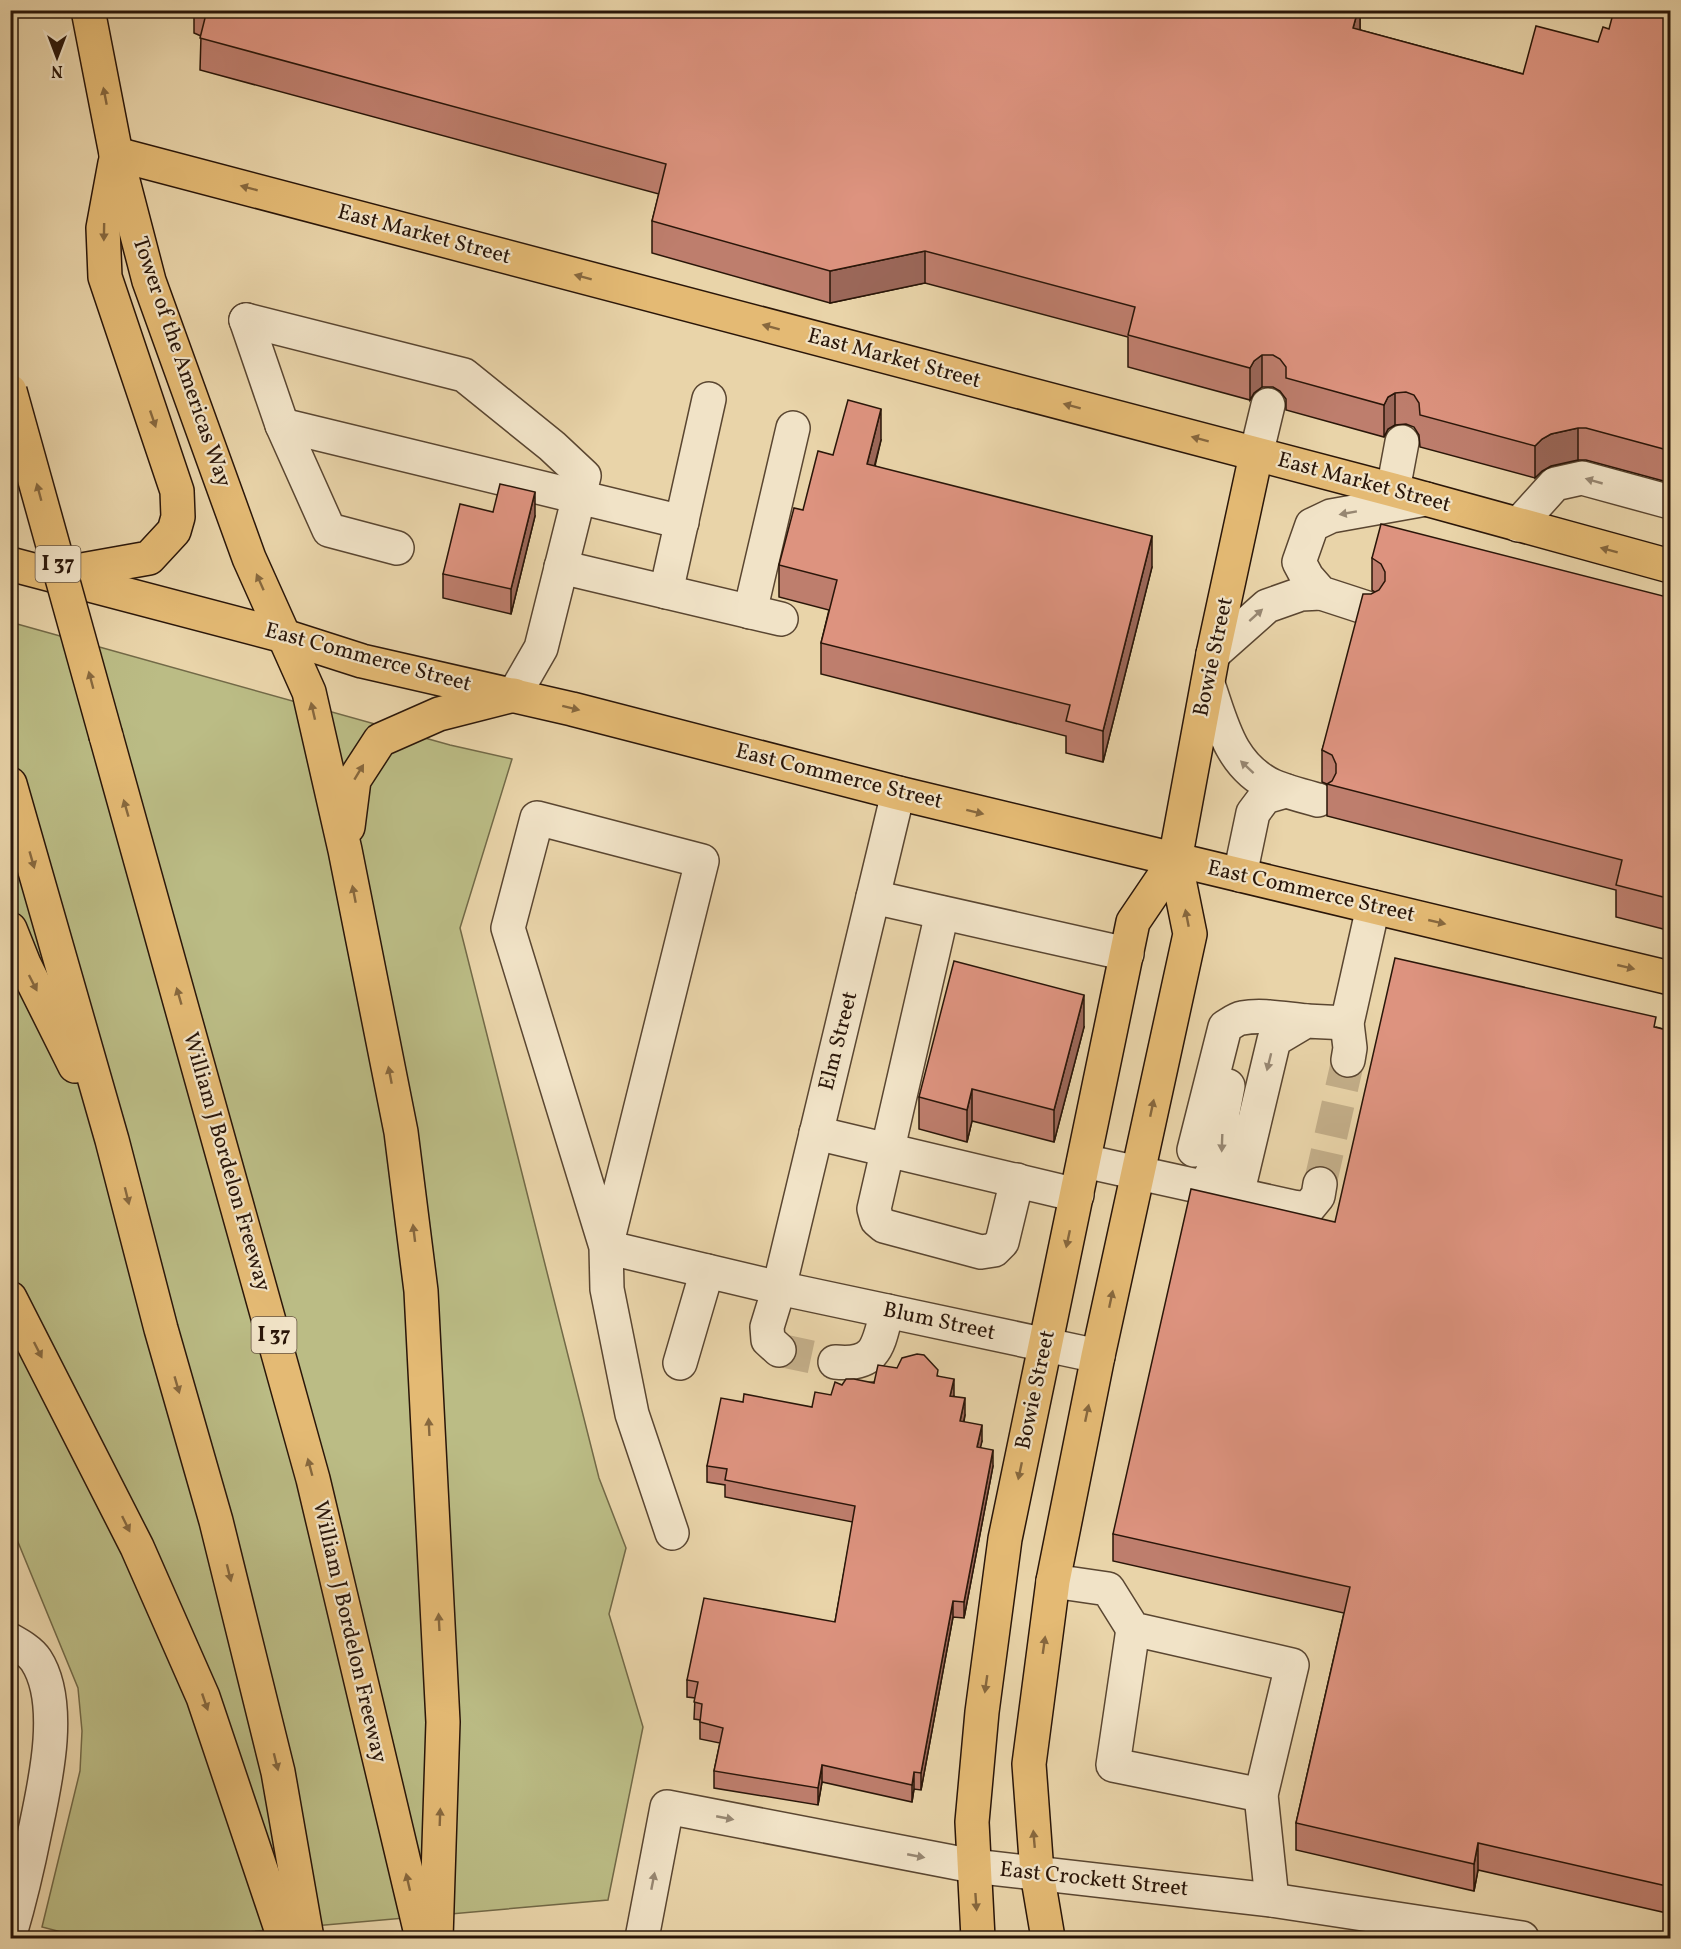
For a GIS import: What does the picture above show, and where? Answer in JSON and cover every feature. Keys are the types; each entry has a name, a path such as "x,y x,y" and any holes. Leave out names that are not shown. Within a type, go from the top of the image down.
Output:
{"main road":[{"name":"Tower of the Americas Way","path":"88,10 117,154 149,281 249,558 309,692 345,850 401,1132 421,1291 443,1722 436,1938"},
{"name":"East Market Street","path":"117,154 1393,490 1671,566"},
{"path":"54,575 149,558 174,531 178,517 177,491 105,277 103,228 117,154"},
{"name":"William J Bordelon Freeway","path":"10,391 313,1479 422,1938"},
{"name":"Bowie Street","path":"1048,1938 1037,1873 1029,1764 1053,1581 1098,1356 1190,934 1175,860 1210,669 1256,455"},
{"name":"East Commerce Street","path":"10,564 284,636 362,661 514,695 898,793 1671,978"},
{"path":"345,850 354,780 380,740 439,714 514,695"},
{"path":"10,784 112,1140 161,1329 216,1521 278,1772 307,1938"},
{"name":"Bowie Street","path":"978,1938 972,1822 982,1712 1005,1539 1134,922 1175,860"},
{"path":"10,929 24,964 112,1140"},
{"path":"10,1298 137,1547 204,1697 263,1881 284,1938"}],"street":[{"path":"397,548 329,530 282,425 246,320 464,375 552,446 584,476 540,648 514,695"},
{"path":"666,592 710,399"},
{"path":"1256,455 1268,405"},
{"path":"282,425 682,522"},
{"path":"561,567 766,615 793,428"},
{"path":"1393,490 1402,442"},
{"path":"1518,525 1555,483 1582,478 1671,502"},
{"path":"1321,593 1307,577 1299,562 1312,525 1331,516 1426,499"},
{"path":"1318,800 1271,785 1240,762 1228,740 1210,669 1267,606 1301,594 1321,593 1367,608"},
{"path":"1240,875 1253,813 1265,797 1286,791"},
{"name":"Elm Street","path":"779,1350 768,1340 767,1326 779,1288 898,793"},
{"path":"606,1246 508,928 537,818 702,861 606,1246 607,1289 632,1414 672,1533"},
{"path":"873,897 1127,954"},
{"path":"1348,1060 1350,1048 1347,1023 1373,907"},
{"path":"942,913 874,1209 877,1220 884,1226 981,1252 994,1250 1002,1242 1017,1180"},
{"path":"1194,1150 1231,1035 1239,1018 1264,1017 1347,1023"},
{"path":"1237,1195 1274,1040 1306,1021"},
{"path":"1205,1188 1222,1152 1223,1112 1231,1035"},
{"path":"816,1133 1077,1194"},
{"path":"1084,1161 1298,1208 1309,1207 1318,1196 1320,1184"},
{"name":"Blum Street","path":"606,1246 779,1288 1098,1356"},
{"path":"680,1363 707,1271"},
{"path":"835,1362 853,1364 868,1358 878,1345 887,1311"},
{"path":"1053,1581 1108,1589 1134,1629 1113,1765 1261,1795"},
{"path":"1134,1629 1292,1665 1261,1795 1272,1900"},
{"path":"10,1934 22,1894 48,1766 51,1722 45,1679 35,1658 17,1644"},
{"name":"East Crockett Street","path":"642,1938 667,1807 973,1866 1272,1900 1358,1926 1522,1938"}],"green space":[{"path":"10,622 450,745 512,759 460,928 599,1478 626,1548 609,1614 643,1727 608,1900 179,1938 84,1938 42,1927 80,1771 82,1731 78,1688 11,1525"}],"building":[{"path":"207,10 1358,10 1353,28 1523,74 1536,26 1598,42 1603,27 1609,29 1614,10 1671,10 1671,451 1586,428 1551,434 1535,446 1420,415 1419,403 1414,395 1406,392 1395,393 1388,397 1384,405 1286,378 1286,367 1280,359 1273,355 1262,355 1254,361 1250,368 1128,335 1135,307 925,251 830,271 652,221 666,164 200,38"},
{"path":"848,400 881,409 867,464 1152,536 1103,731 1066,721 1070,705 821,643 837,580 779,565 794,508 803,510 818,451 833,455"},
{"path":"500,484 535,492 511,589 443,574 460,504 493,512"},
{"path":"1381,524 1671,598 1671,899 1616,885 1622,860 1327,784 1332,781 1336,773 1336,764 1332,755 1322,750 1363,594 1371,594 1379,590 1385,581 1385,572 1381,564 1372,558"},
{"path":"1395,958 1656,1017 1654,1027 1671,1031 1671,1887 1478,1843 1474,1864 1296,1823 1350,1587 1113,1534 1191,1189 1335,1222"},
{"path":"954,961 1084,995 1054,1110 972,1089 967,1110 919,1097"},
{"path":"917,1354 924,1355 938,1370 937,1376 954,1379 950,1396 965,1398 960,1421 982,1425 977,1447 993,1450 964,1602 953,1601 921,1773 914,1772 912,1785 822,1765 818,1788 714,1771 723,1728 700,1722 702,1704 694,1702 698,1682 687,1680 704,1598 835,1622 855,1506 725,1480 727,1469 707,1466 721,1398 743,1402 744,1394 812,1407 815,1392 831,1395 835,1382 842,1385 846,1379 874,1383 878,1365 897,1368 902,1358"}],"tunnel":[{"path":"1320,1184 1348,1060"},
{"path":"779,1350 835,1362"}]}
